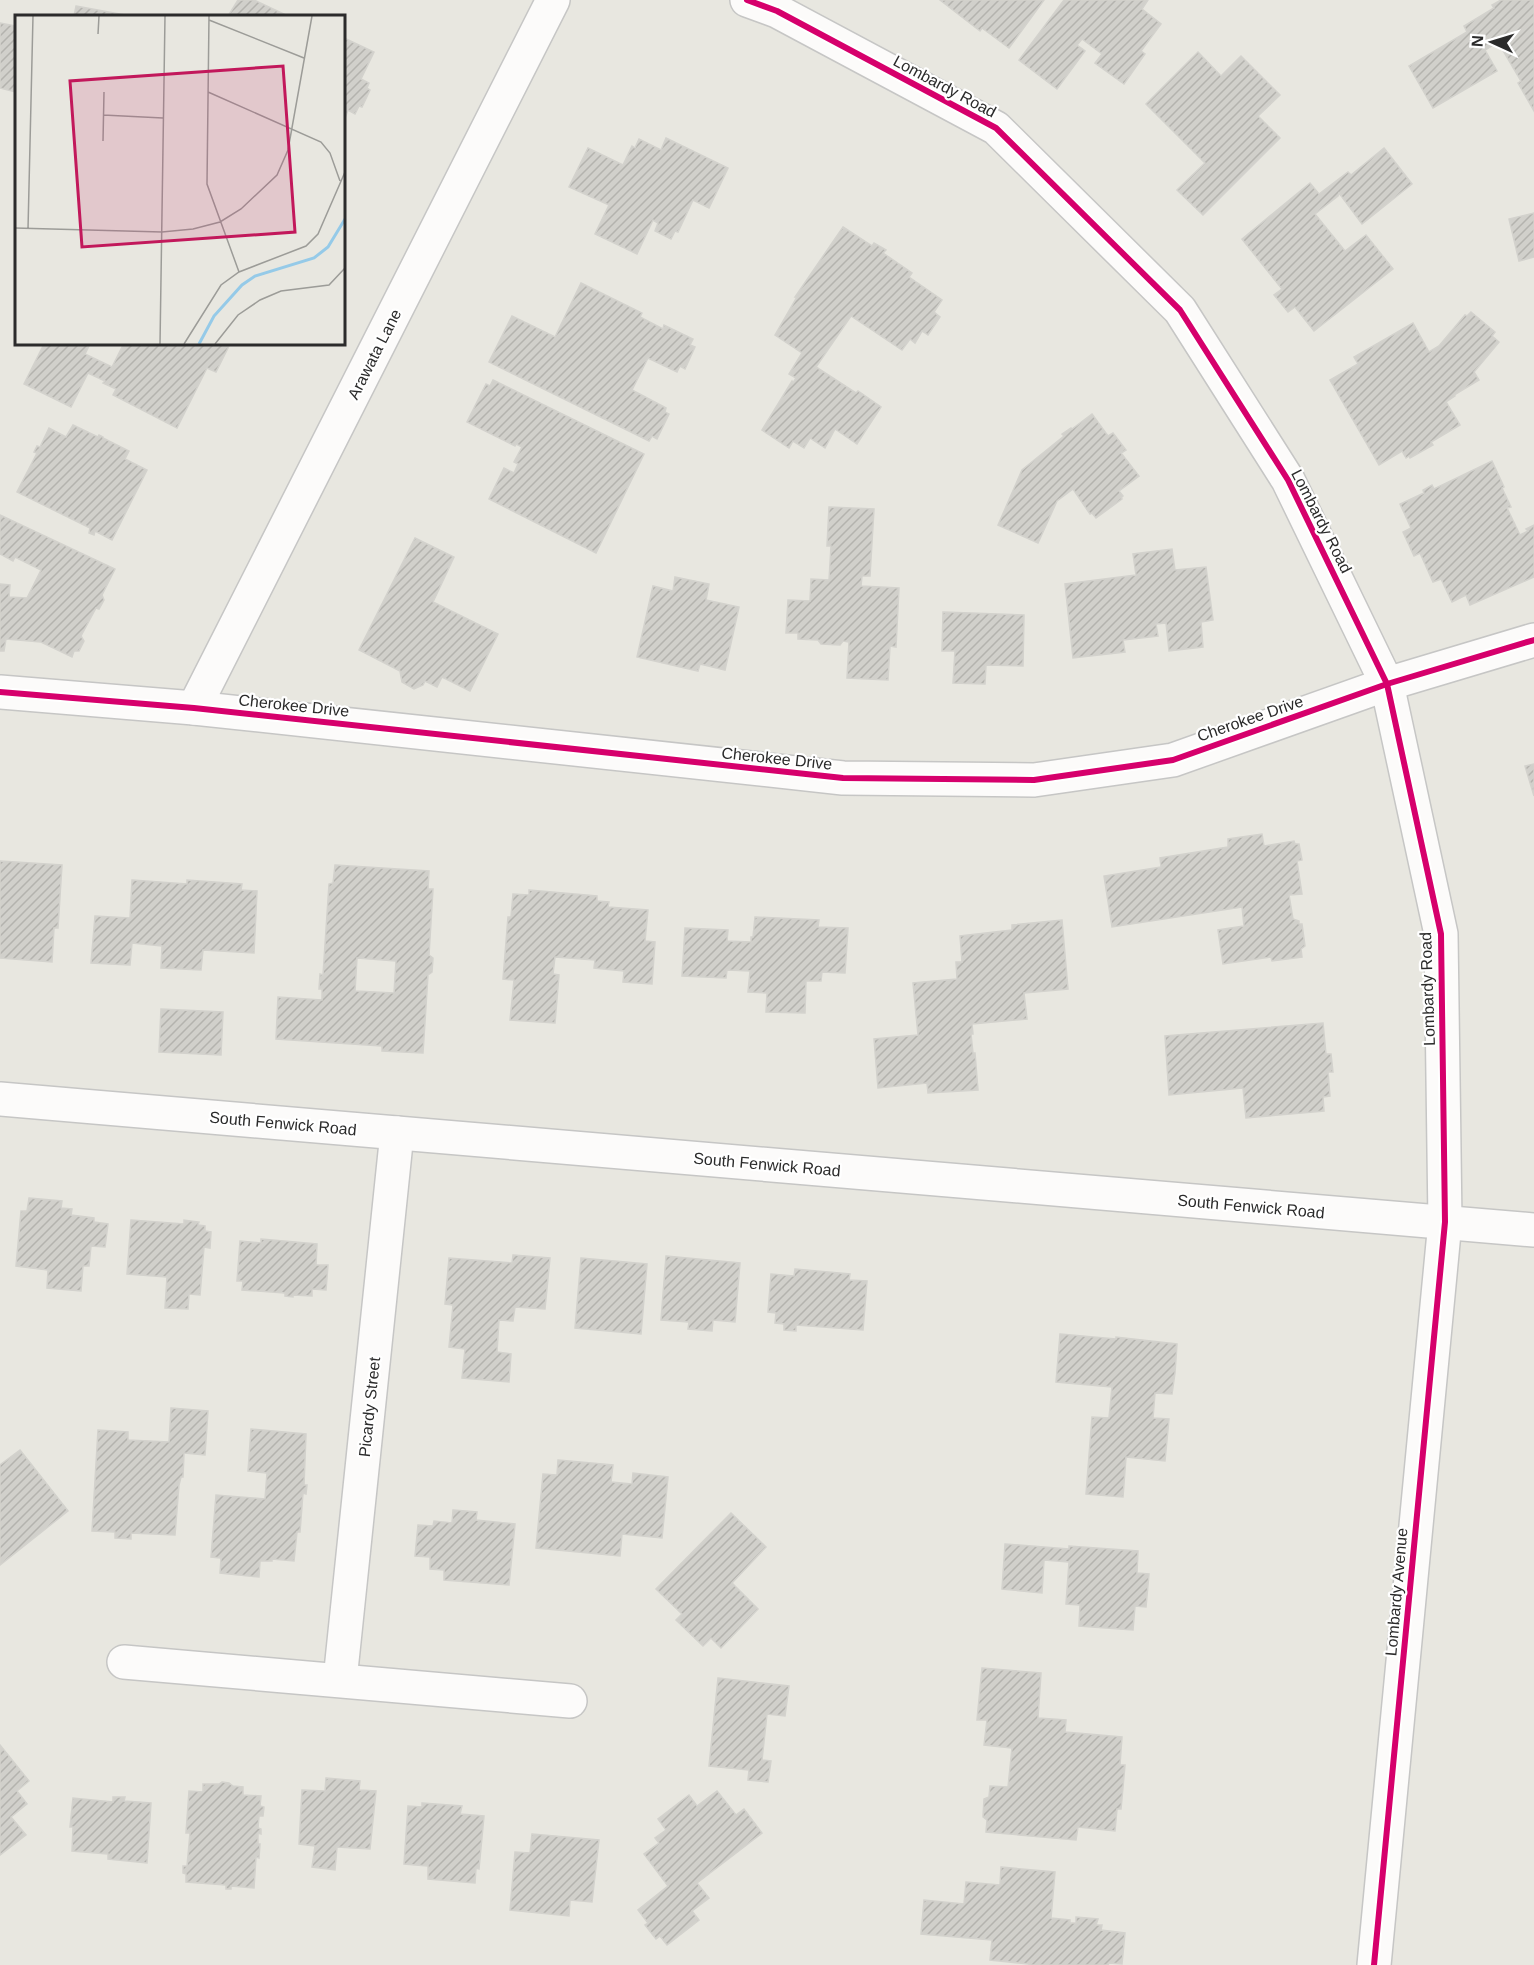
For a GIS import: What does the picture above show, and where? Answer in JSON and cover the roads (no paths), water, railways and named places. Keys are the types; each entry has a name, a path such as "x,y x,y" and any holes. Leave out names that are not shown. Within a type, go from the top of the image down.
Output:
{"street":[{"name":"Arawata Lane","path":"194,708 553,0"},
{"name":"Lombardy Road","path":"747,0 777,11 996,129 1180,310 1288,480 1387,684 1441,934 1445,1222"},
{"name":"Cherokee Drive","path":"0,692 194,708 843,778 1034,780 1173,759 1387,684 1534,640"},
{"name":"South Fenwick Road","path":"0,1099 1534,1230"},
{"name":"Picardy Street","path":"340,1680 398,1133"},
{"name":"Lombardy Avenue","path":"1374,1965 1445,1222"},
{"path":"124,1662 570,1701"}]}
